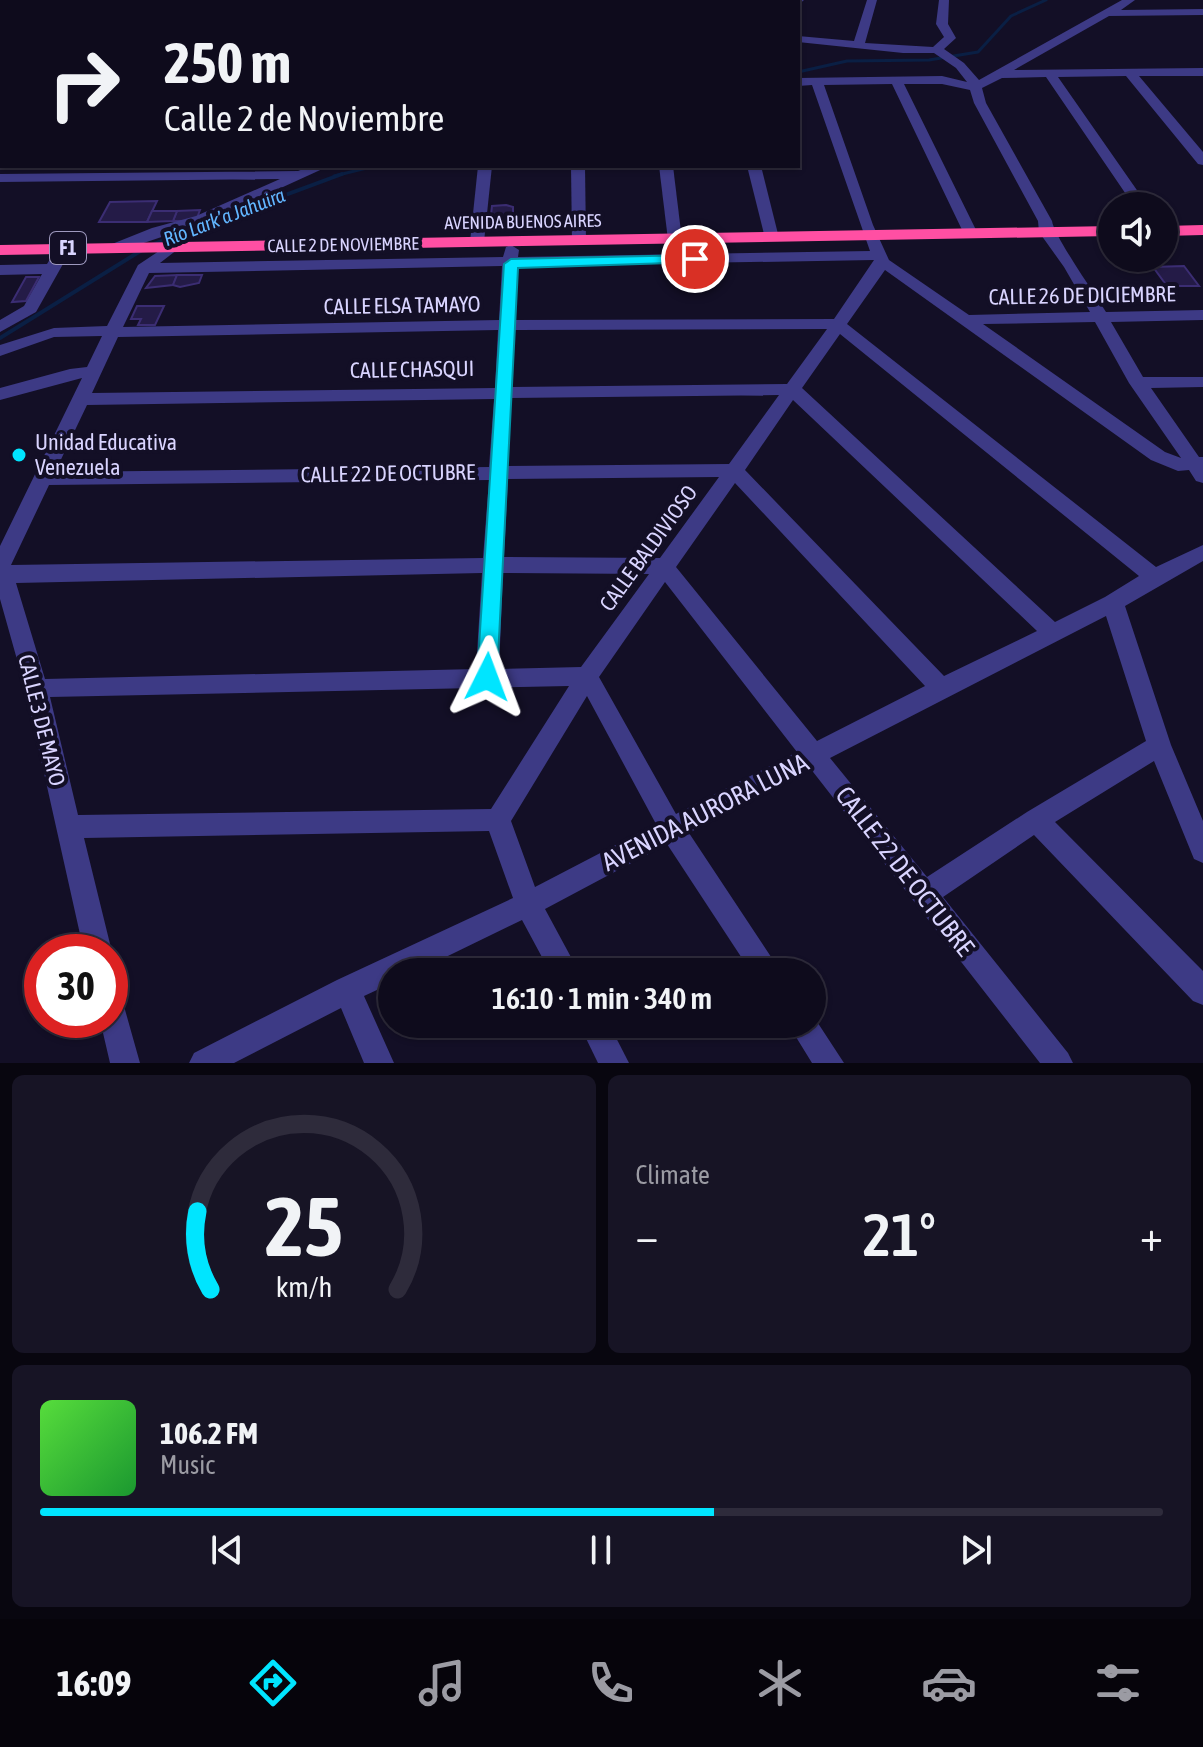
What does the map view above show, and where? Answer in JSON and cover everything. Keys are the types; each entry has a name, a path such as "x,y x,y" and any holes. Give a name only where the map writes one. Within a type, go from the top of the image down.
{"highway":[{"path":"1178,231 1203,230"},
{"name":"F1","path":"1046,232 1098,231"},
{"name":"AVENIDA BUENOS AIRES","path":"0,250 772,238 878,251 971,234 1046,232"}],"street":[{"path":"859,45 872,0"},
{"path":"936,50 950,38 942,24 945,0"},
{"path":"800,82 942,80 976,87 1130,0"},
{"path":"1164,0 1203,11"},
{"path":"1106,13 1203,11"},
{"path":"800,39 936,50 973,78 980,103 1045,221 1046,232 1071,266 1138,383 1201,468"},
{"path":"1129,72 1203,161"},
{"path":"1002,74 1203,72"},
{"path":"1049,73 1131,192"},
{"path":"896,80 971,234"},
{"path":"817,82 878,251 963,320 1158,456 1178,465 1201,468"},
{"path":"126,247 157,231 201,219 316,168"},
{"path":"477,242 485,168"},
{"path":"578,168 579,241"},
{"path":"666,168 675,240"},
{"path":"754,168 772,238"},
{"path":"0,178 296,175"},
{"path":"487,677 511,242"},
{"path":"168,246 143,268 2,569 664,566"},
{"path":"0,327 30,309 64,248"},
{"name":"CALLE 2 DE NOVIEMBRE","path":"143,268 511,264 878,251"},
{"name":"CALLE BALDIVIOSO","path":"498,820 587,676 837,324 878,251"},
{"path":"0,270 52,269"},
{"name":"CALLE 26 DE DICIEMBRE","path":"963,320 1203,315"},
{"path":"837,324 1154,577"},
{"name":"CALLE ELSA TAMAYO","path":"0,351 28,337 97,329 111,332 508,325 837,324"},
{"path":"0,394 70,374 92,372"},
{"path":"1138,383 1203,382"},
{"path":"792,389 1052,632"},
{"name":"CALLE CHASQUI","path":"80,399 792,389"},
{"path":"734,470 941,688"},
{"name":"CALLE 22 DE OCTUBRE","path":"42,479 734,470"},
{"name":"AVENIDA AURORA LUNA","path":"204,1063 347,990 528,904 941,688 1113,603 1154,577 1203,552"},
{"name":"CALLE 22 DE OCTUBRE","path":"664,566 1058,1063"},
{"name":"CALLE 3 DE MAYO","path":"2,569 36,688 94,934"},
{"path":"1113,603 1159,745 1203,851"},
{"path":"36,688 587,676 671,828 758,958"},
{"path":"923,895 1036,820 1159,745"},
{"path":"68,827 498,820 528,904 557,958"},
{"path":"1036,820 1203,991"},
{"path":"347,990 379,1063"},
{"path":"119,1038 125,1063"},
{"path":"601,1038 614,1063"},
{"path":"812,1038 829,1063"}],"building":[{"path":"157,201 147,222 99,222 110,202"},
{"path":"492,206 513,207 513,217 491,215"},
{"path":"200,210 197,218 191,221 173,221 177,211"},
{"path":"152,211 177,211 173,221 147,222"},
{"path":"1178,266 1184,266 1199,286 1167,286 1157,272 1178,272"},
{"path":"177,275 173,285 146,288 155,276"},
{"path":"177,275 202,275 199,283 180,287 173,285"},
{"path":"26,277 39,277 26,301 12,302"},
{"path":"137,306 164,306 155,325 138,325 141,319 131,319"}],"waterway":[{"name":"Río Lark’a Jahuira","path":"800,72 847,61 929,60 978,52 1011,16 1046,0"},
{"name":"Río Lark’a Jahuira","path":"342,174 367,168"},
{"name":"Río Lark’a Jahuira","path":"151,245 342,174"},
{"name":"Río Lark’a Jahuira","path":"334,176 342,174"},
{"name":"Río Lark’a Jahuira","path":"0,338 142,250"}],"place":[{"name":"Unidad Educativa Venezuela","path":"19,455"}],"route":[{"path":"487,677 511,264 695,259"}]}
